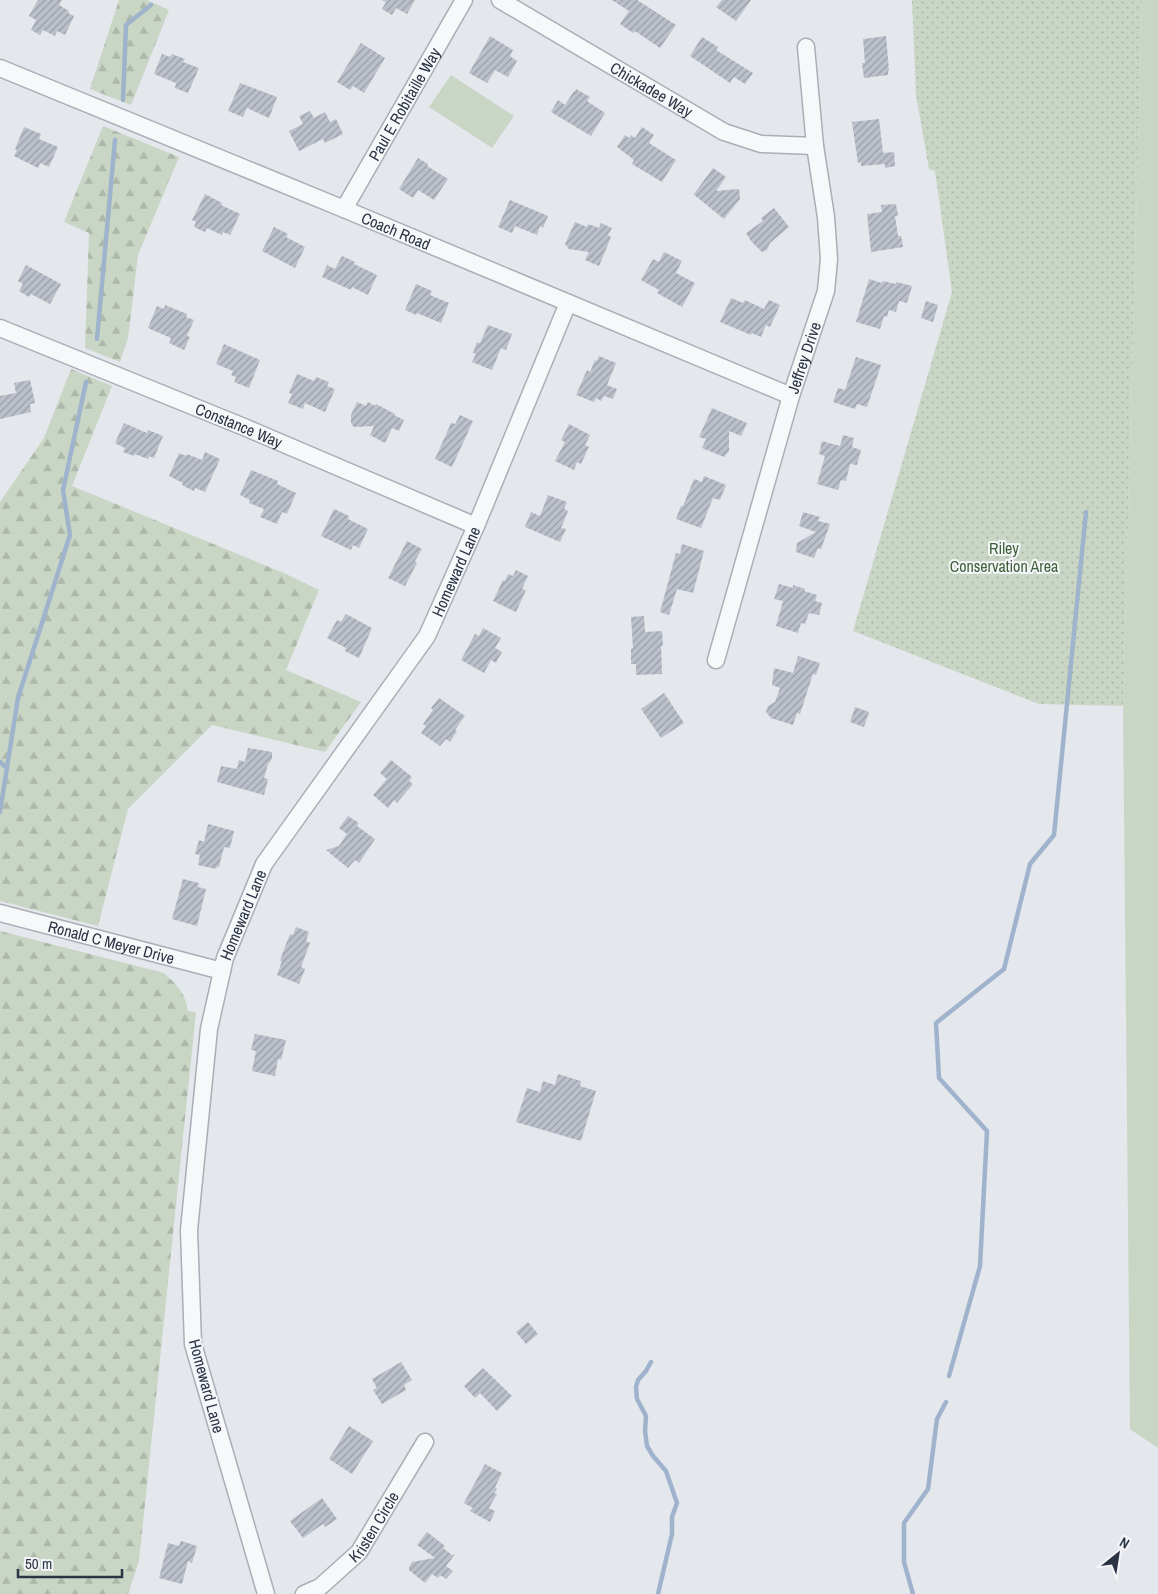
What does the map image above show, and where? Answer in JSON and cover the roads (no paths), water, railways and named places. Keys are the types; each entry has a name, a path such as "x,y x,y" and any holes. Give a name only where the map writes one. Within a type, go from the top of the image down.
{"street":[{"name":"Paul E Robitaille Way","path":"344,209 464,0"},
{"name":"Chickadee Way","path":"500,0 724,132 761,144 815,146"},
{"name":"Jeffrey Drive","path":"716,660 791,396 826,291 829,259 826,217 815,146 806,47"},
{"name":"Coach Road","path":"0,68 344,209 791,396"},
{"name":"Homeward Lane","path":"266,1594 193,1344 189,1230 209,1029 225,958 264,864 426,636 476,526 568,303"},
{"name":"Constance Way","path":"0,328 244,427 476,526"},
{"name":"Ronald C Meyer Drive","path":"0,912 222,971"},
{"name":"Kristen Circle","path":"304,1594 320,1587 360,1552 425,1442"}],"waterway":[{"path":"123,100 126,25 151,5"},
{"path":"97,339 115,140"},
{"path":"0,812 18,698 70,535 63,490 86,382"},
{"path":"949,1376 980,1266 987,1131 939,1078 936,1023 1004,969 1030,864 1054,835 1086,512"},
{"path":"0,762 7,768"},
{"path":"651,1362 638,1380 636,1387 637,1399 646,1416 647,1446 666,1471 677,1503 672,1517 672,1534 658,1594"},
{"path":"913,1594 904,1562 904,1523 928,1489 937,1419 946,1402"}],"park label":[{"name":"Riley Conservation Area","path":"1004,557"}]}
